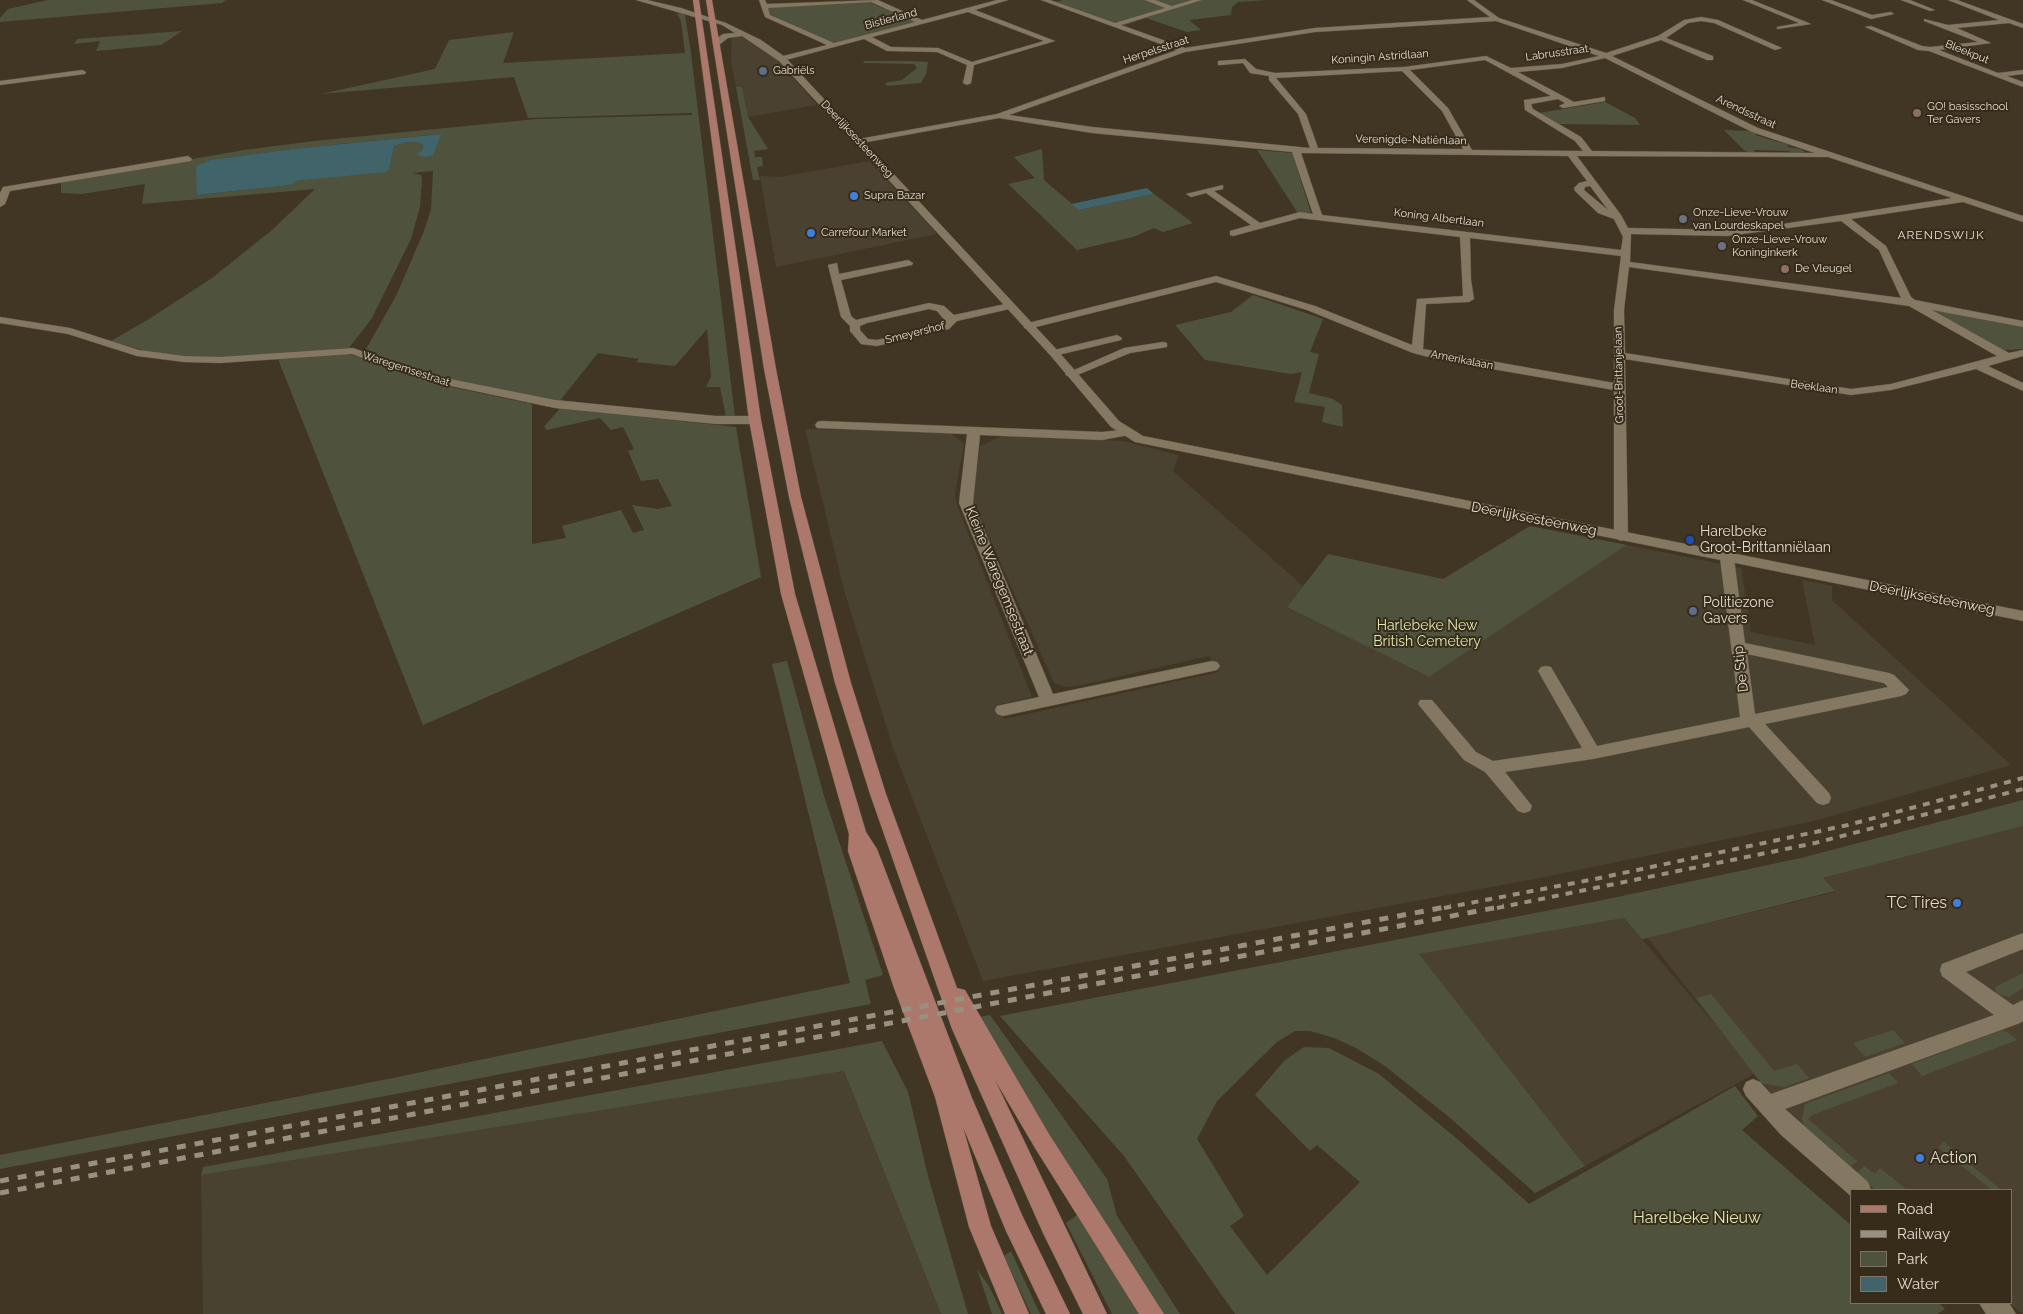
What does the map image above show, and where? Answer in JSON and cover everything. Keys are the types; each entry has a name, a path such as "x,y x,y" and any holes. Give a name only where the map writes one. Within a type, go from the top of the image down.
{"main road":[{"path":"696,0 755,420 788,594 858,834 868,849 966,1107 1014,1223 1058,1314"},
{"path":"709,0 770,369 797,506 822,607 863,748 962,1029 1051,1225 1096,1314"},
{"path":"858,834 857,851 904,988 945,1097 980,1227 1017,1314"},
{"path":"941,967 1042,1141 1152,1314"}],"street":[{"path":"639,0 658,4 682,2"},
{"path":"834,46 767,16 763,3 872,0 923,22"},
{"name":"Bistierland","path":"782,59 1005,0"},
{"path":"1044,0 1184,50"},
{"path":"1148,0 1172,8"},
{"path":"1115,25 1199,0"},
{"name":"Arendsstraat","path":"1470,0 1497,18 1604,56 1755,130 2023,219"},
{"path":"1746,0 1808,24 1779,28"},
{"path":"1825,0 1871,17 1891,14"},
{"path":"1904,0 1932,10"},
{"path":"1951,0 2023,26"},
{"path":"867,38 890,49 938,50 971,64 1051,41 973,9 963,3"},
{"name":"Deerlijksesteenweg","path":"658,4 699,16 712,17 744,34 782,59 1125,432 1157,445 2023,616"},
{"name":"Herpelsstraat","path":"859,142 999,116 1184,50 1315,30 1497,18"},
{"name":"Labrusstraat","path":"1512,70 1562,66 1604,56 1661,38 1686,21 1710,19 1778,48"},
{"name":"Bleekput","path":"1869,26 1922,48 1930,49 1987,43 1926,20"},
{"name":"Bleekput","path":"1948,27 2009,21"},
{"path":"716,43 726,36 744,34"},
{"path":"1661,38 1710,58"},
{"name":"Bleekput","path":"1930,49 2023,85"},
{"name":"Labrusstraat","path":"1486,58 1512,70 1572,104"},
{"name":"Koningin Astridlaan","path":"1221,63 1245,61 1253,71 1274,75 1404,69 1486,58"},
{"path":"966,83 971,64"},
{"path":"1404,69 1445,110 1469,152"},
{"path":"0,83 82,72"},
{"name":"Bleekput","path":"1995,75 2023,72"},
{"path":"1274,75 1272,78 1302,114 1316,150"},
{"path":"1558,97 1527,102 1529,110 1578,139 1590,154"},
{"path":"1529,110 1602,99"},
{"name":"Verenigde-Natiënlaan","path":"999,116 1092,130 1296,150 1826,155"},
{"path":"1296,150 1318,216"},
{"path":"1570,154 1627,231 1727,233 1763,230 1965,199"},
{"path":"0,204 6,189 188,159"},
{"path":"1593,183 1582,185 1579,188 1580,191 1601,211 1618,217"},
{"path":"1191,194 1220,187"},
{"path":"1207,190 1258,226"},
{"name":"Koning Albertlaan","path":"1233,233 1300,215 1318,216 1465,233 1626,262 1729,284 1752,282 1912,304"},
{"path":"1844,219 1883,248 1907,299 1912,304 2007,356"},
{"name":"Groot-Brittanjelaan","path":"1621,536 1618,310 1626,262 1627,231"},
{"path":"1417,347 1421,301 1469,299 1466,280 1465,233"},
{"path":"835,278 908,263"},
{"name":"Smeyershof","path":"833,265 846,317 855,325 855,330 862,340 872,343 945,327 951,323 952,319"},
{"name":"Amerikalaan","path":"1028,326 1216,279 1311,308 1440,357 1619,387"},
{"path":"1912,304 2023,324"},
{"name":"Smeyershof","path":"855,325 863,321 929,306 940,308 952,319"},
{"name":"Smeyershof","path":"952,319 1010,306"},
{"name":"Waregemsestraat","path":"0,320 70,331 137,352 184,359 245,359 324,352 353,352 428,378 528,400 595,409 716,420 755,420"},
{"path":"1054,354 1117,338"},
{"path":"1071,374 1128,350 1163,345"},
{"name":"Beeklaan","path":"1618,355 1851,392 1870,392 2023,353"},
{"path":"1976,364 2023,388"},
{"path":"821,425 1102,436 1125,432"},
{"name":"Kleine Waregemsestraat","path":"974,430 965,496 966,503 1048,700"},
{"name":"De Stip","path":"1727,558 1750,721"},
{"path":"1491,768 1593,753 1901,690 1889,679 1739,647"},
{"path":"1003,710 1212,666"},
{"path":"1546,671 1593,753"},
{"path":"1426,704 1470,756 1491,768 1524,806"},
{"path":"1750,721 1822,798"},
{"path":"2018,1013 1949,970 2023,940"},
{"path":"1767,1105 2018,1013"},
{"path":"1752,1089 1788,1128 1859,1189"},
{"path":"1992,1304 2004,1314"}],"shaded area":[{"path":"741,36 776,58 817,105 748,117 742,87 736,87 731,61 732,37"},
{"path":"869,161 937,234 776,267 760,176 780,177"},
{"path":"805,429 949,432 964,444 955,494 957,505 1032,697 998,705 1004,719 1219,672 1209,656 1082,685 1066,687 1054,683 973,501 980,446 1002,436 1123,441 1179,455 1173,471 1303,586 1287,607 1429,677 1627,545 1741,568 1751,632 1815,645 1802,580 1832,586 1832,600 2011,765 1814,821 1540,878 983,981 893,748 844,590"},
{"path":"2023,826 2023,1314 2009,1304 2013,1304 2013,1189 1874,1189 1805,1132 1754,1074 1585,1166 1419,954 1624,918 1717,1027 1648,938 1835,892 1823,878"},
{"path":"844,1071 941,1314 203,1314 201,1175"}],"green space":[{"path":"48,0 226,0 222,3 0,22 0,18 8,9"},
{"path":"1063,0 1268,0 1238,2 1232,7 1231,15 1189,20 1201,30 1187,32 1146,18 1122,26 1055,2"},
{"path":"866,1 916,22 834,43 772,16 767,8"},
{"path":"677,14 685,15 691,53 735,417 726,417 720,387 706,387 711,377 707,329 675,366 636,362 639,359 598,353 558,403 439,379 368,352 366,349 396,296 424,231 431,210 433,171 412,173 421,175 422,179 420,207 411,239 372,318 349,348 250,357 198,357 153,353 111,341 212,278 272,230 315,189 142,204 145,184 82,194 61,193 61,182 244,150 314,141 537,119 692,115 692,113 528,118 514,77 321,94 435,69 449,40 514,32 503,63 685,53 681,21","holes":["440,134 433,156 427,157 420,151 423,148 422,144 407,142 394,146 389,170 296,181 291,185 197,195 202,163 210,160 293,149"]},
{"path":"182,31 161,45 96,51 100,41 74,44 77,39"},
{"path":"864,61 928,62 926,74 921,83 887,86 885,83 902,80 917,68 914,64 863,63"},
{"path":"736,87 742,87 748,117 768,149 754,151 755,157 762,157 763,166 757,167 760,180 753,180"},
{"path":"1605,102 1635,118 1640,125 1559,124 1539,113"},
{"path":"1724,130 1752,131 1758,134 1755,135 1789,145 1787,147 1801,149 1805,152 1792,154 1789,151 1754,150 1757,154 1752,154 1744,150"},
{"path":"1042,149 1044,180 1079,210 1154,194 1193,223 1163,232 1154,228 1133,237 1077,250 1008,184 1035,178 1014,157"},
{"path":"1257,150 1292,153 1311,213 1297,212"},
{"path":"1253,295 1323,319 1310,352 1319,354 1309,393 1333,399 1342,405 1343,427 1322,422 1325,407 1294,402 1302,372 1291,374 1205,360 1175,325 1231,312"},
{"path":"1929,309 2023,326 2023,349 2004,350"},
{"path":"339,354 352,355 451,387 532,404 532,544 566,538 562,526 621,510 633,533 644,530 632,505 658,509 672,506 658,479 641,481 628,451 634,449 623,427 611,430 600,418 547,430 544,427 560,408 736,427 761,577 423,725 278,359"},
{"name":"Harlebeke New British Cemetery","path":"1530,526 1627,545 1429,677 1287,607 1328,554 1443,579"},
{"path":"787,661 824,796 883,975 865,980 871,1004 0,1169 0,1155 388,1079 850,983 772,664"},
{"name":"Harelbeke Nieuw","path":"2023,800 2023,826 1823,878 1835,891 1642,939 1624,918 1419,954 1585,1166 1535,1193 1449,1117 1385,1066 1356,1048 1334,1038 1310,1031 1295,1031 1277,1042 1217,1101 1197,1139 1244,1216 1230,1226 1267,1275 1360,1182 1317,1145 1310,1151 1255,1095 1284,1061 1304,1047 1329,1048 1379,1074 1462,1143 1529,1204 1735,1086 1758,1116 1742,1130 1850,1224 1850,1304 1940,1304 1945,1309 1937,1314 1235,1314 1124,1156 1000,1016 1608,899 1801,858"},
{"path":"2023,973 2023,988 2009,997 1996,994 1995,987"},
{"path":"1711,994 1774,1071 1797,1064 1809,1078 1785,1087 1761,1083 1696,998"},
{"path":"990,1015 1107,1179 1117,1216 1180,1314 1161,1314 1059,1156 979,1017"},
{"path":"1893,1030 1905,1043 1865,1057 1853,1043"},
{"path":"2002,1030 2017,1040 1922,1076 1912,1064"},
{"path":"882,1041 908,1092 928,1176 968,1314 941,1314 844,1071 201,1175 203,1167"},
{"path":"1889,1073 1898,1083 1812,1115 1808,1119 1857,1161 1849,1169 1805,1132 1802,1119 1805,1104"},
{"path":"1944,1142 2000,1189 1991,1189 1938,1147"},
{"path":"1864,1166 1875,1174 1880,1168 1906,1189 1874,1189 1856,1174"},
{"path":"1077,1215 1140,1314 1112,1314 1066,1223"},
{"path":"1011,1251 1040,1314 1031,1314 1004,1256"},
{"path":"977,1269 989,1286 1002,1314 992,1314"}],"water":[{"path":"441,134 433,156 417,155 423,148 422,144 417,142 407,142 394,146 389,170 385,172 296,181 291,185 197,195 196,166 210,160 293,149"},
{"path":"1147,188 1154,194 1079,210 1071,204"}],"railway":[{"path":"1444,908 1595,879 1848,825 2023,778"},
{"path":"1497,908 1815,843 2023,789"},
{"path":"0,1181 1451,906"},
{"path":"0,1193 1504,906"}],"place":[{"name":"Gabriëls","path":"763,71"},
{"name":"GO! basisschool Ter Gavers","path":"1917,113"},
{"name":"Supra Bazar","path":"854,196"},
{"name":"Onze-Lieve-Vrouw van Lourdeskapel","path":"1683,219"},
{"name":"Carrefour Market","path":"811,233"},
{"name":"Onze-Lieve-Vrouw Koninginkerk","path":"1722,246"},
{"name":"De Vleugel","path":"1785,269"},
{"name":"Harelbeke Groot-Brittanniëlaan","path":"1690,540"},
{"name":"Politiezone Gavers","path":"1693,611"},
{"name":"TC Tires","path":"1957,903"},
{"name":"Action","path":"1920,1158"}],"district":[{"name":"ARENDSWIJK","path":"1941,235"}]}
